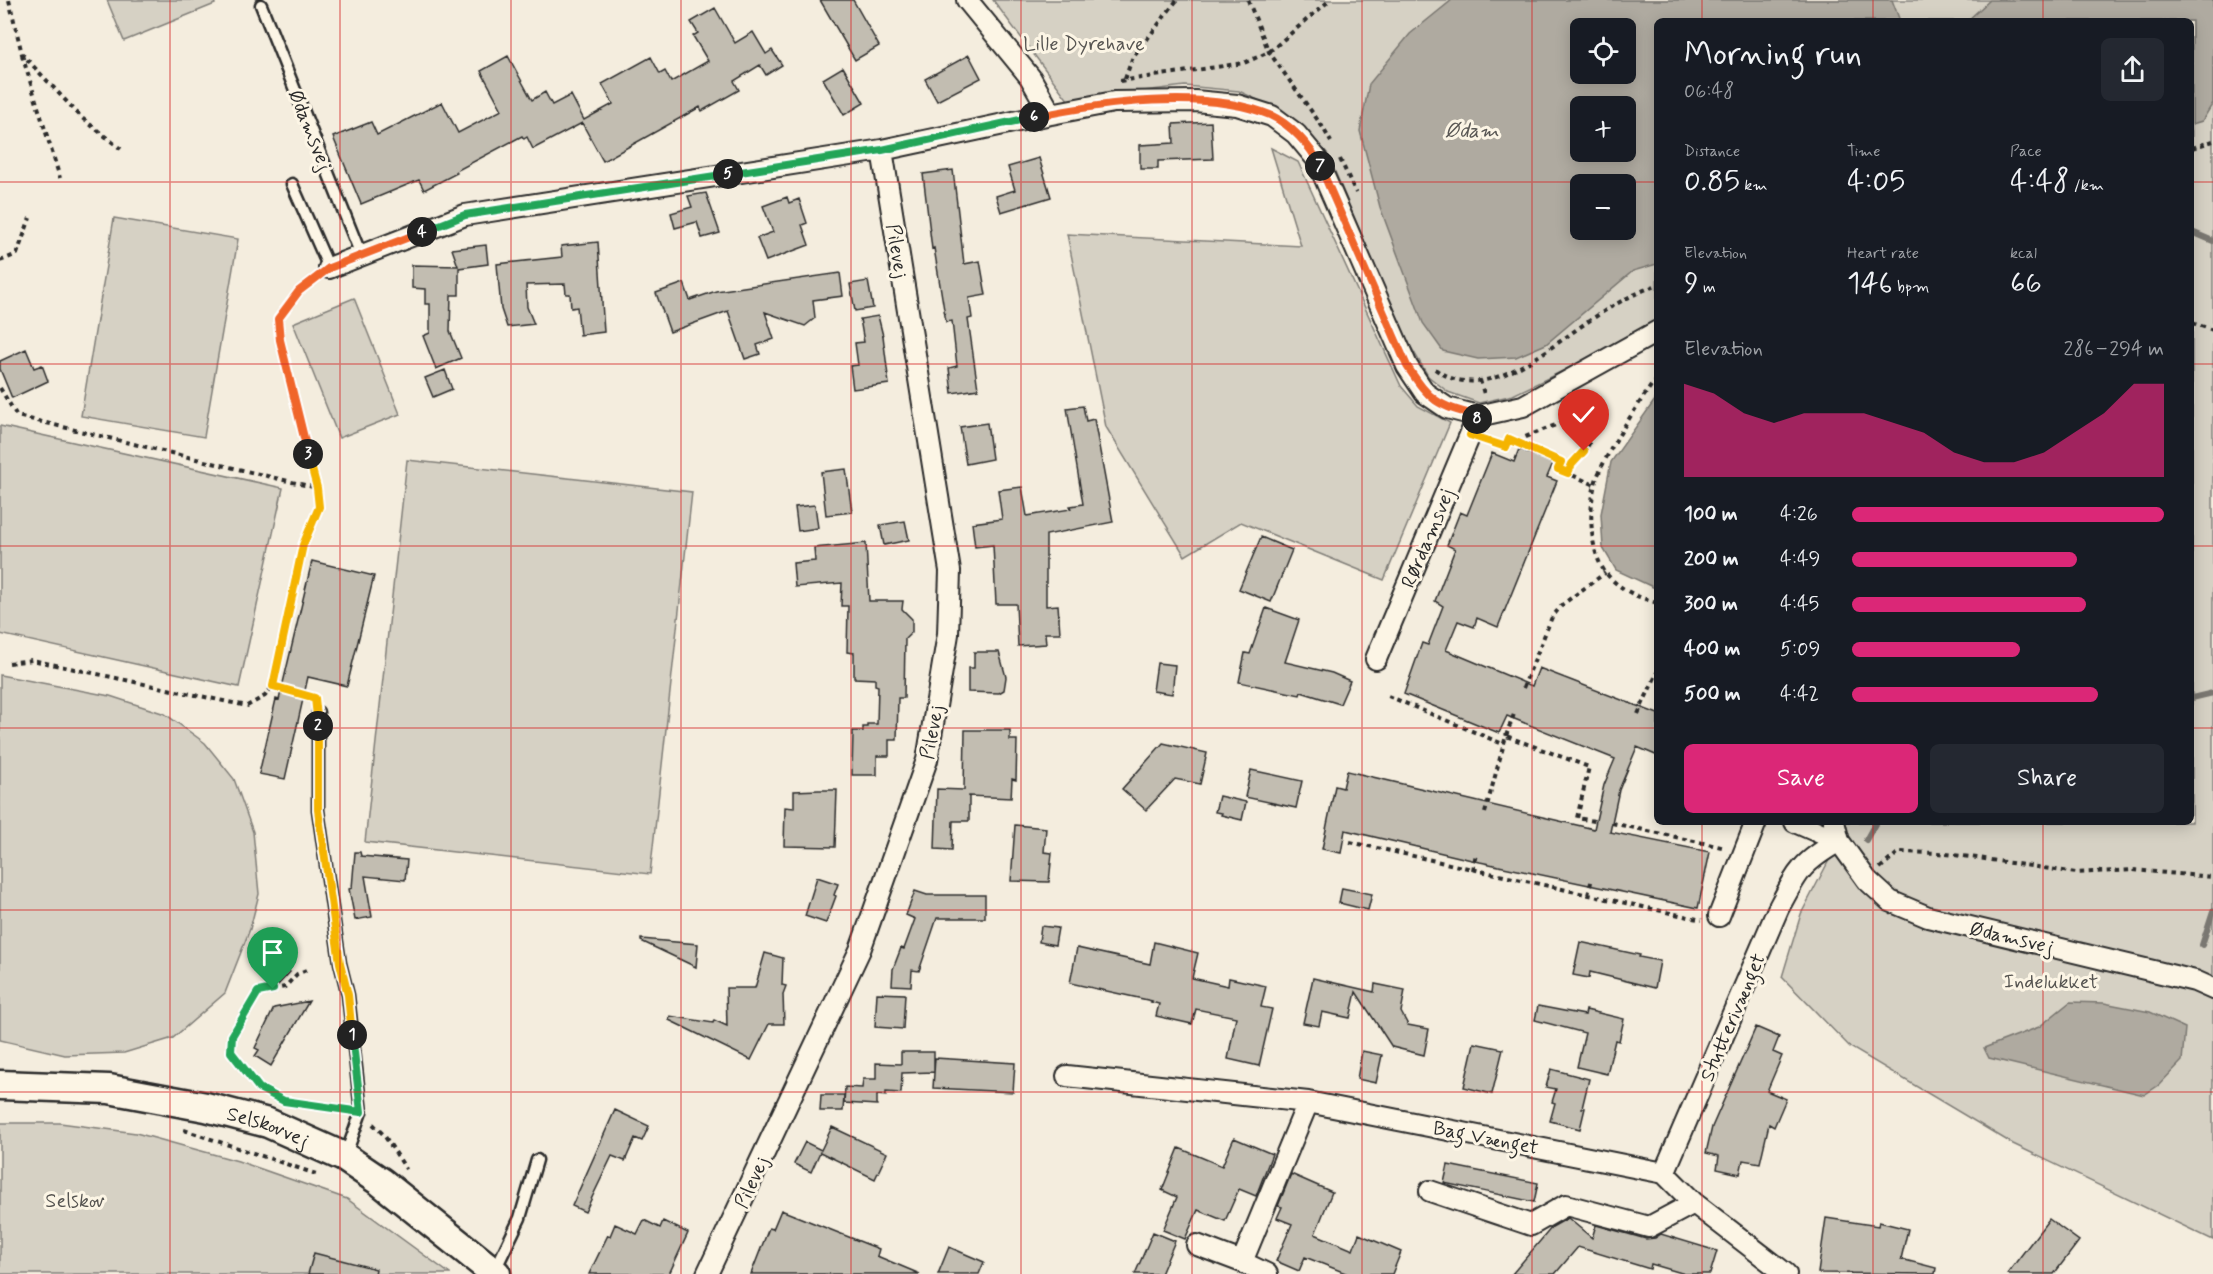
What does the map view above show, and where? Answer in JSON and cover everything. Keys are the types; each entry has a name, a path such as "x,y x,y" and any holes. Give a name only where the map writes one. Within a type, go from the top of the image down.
{"street":[{"path":"967,0 1030,77 1051,114"},
{"path":"329,268 465,215 882,150 1114,102 1195,101 1237,105 1272,116 1296,134 1316,158 1407,366 1425,393 1447,408 1478,416 1523,406 1654,333"},
{"name":"Pilevej","path":"707,1274 861,951 927,759 948,634 950,572 882,150"},
{"name":"Rørdamsvej","path":"1376,659 1478,416"},
{"path":"1719,916 1755,825"},
{"path":"1809,825 1836,831"},
{"name":"Ødamsvej","path":"1836,831 1867,880 1890,901 1928,917 2195,981 2213,989"},
{"name":"Stutterivænget","path":"1664,1173 1778,909 1797,873 1836,831"},
{"name":"Bag Vænget","path":"1067,1076 1308,1102 1664,1173"},
{"name":"Selskovvej","path":"0,1085 109,1089 206,1107 267,1123 344,1157 381,1182 495,1273"},
{"path":"1242,1262 1308,1102"},
{"path":"1664,1173 1694,1203 1786,1274"},
{"path":"1430,1191 1531,1225 1566,1205 1649,1227 1694,1203"},
{"path":"1197,1245 1267,1274"}],"lane":[{"name":"Ødamsvej","path":"261,5 361,255"},
{"path":"292,184 329,268"},
{"path":"318,712 318,810 340,963 348,995 361,1112 344,1157"},
{"path":"495,1273 520,1218 537,1160"}],"path":[{"path":"9,0 22,54 60,178"},
{"path":"1177,0 1132,59 1125,79 1221,68 1244,63 1269,52 1330,0"},
{"path":"1248,0 1269,52 1322,126 1333,146"},
{"path":"22,54 82,118 121,149"},
{"path":"2194,147 2213,141"},
{"path":"1338,155 1357,197"},
{"path":"0,261 17,254 30,218"},
{"path":"9,663 32,660 247,706 265,696 273,686 303,545 319,507 317,488 280,340 278,319 299,291 329,268"},
{"path":"1431,362 1436,371 1454,379 1474,381 1499,376 1527,364 1633,294 1654,286"},
{"path":"2194,324 2213,330"},
{"path":"1654,383 1636,407 1598,475 1593,493 1592,524 1594,545 1605,573 1632,593 1654,601"},
{"path":"0,388 17,416 317,488"},
{"path":"1519,443 1525,437 1581,415 1591,428 1592,438 1568,473"},
{"path":"1470,435 1506,447 1509,439 1519,443 1561,462 1558,469 1595,485"},
{"path":"1523,688 1552,617 1563,604 1605,573"},
{"path":"1638,714 1654,680"},
{"path":"273,686 315,698 318,712"},
{"path":"1389,696 1503,744"},
{"path":"1485,813 1503,744 1514,714"},
{"path":"1506,736 1589,766 1577,818 1595,821"},
{"path":"1612,823 1745,852"},
{"path":"1350,842 1705,921 1719,916"},
{"path":"1867,880 1899,852 1958,855 2076,873 2133,870 2200,878 2213,877"},
{"path":"1473,870 1476,853"},
{"path":"1588,895 1592,878"},
{"path":"306,970 297,974 285,987 258,992 232,1036 231,1052 259,1088 284,1101 361,1112 384,1135 408,1172"},
{"path":"178,1128 322,1176"}],"green space":[{"path":"107,0 214,0 215,4 124,41"},
{"path":"993,0 2213,0 2213,1240 2013,1144 1850,1047 1782,977 1801,914 1839,841 1835,825 2194,825 2194,18 1654,18 1654,326 1513,395 1479,403 1448,392 1428,376 1405,337 1327,153 1285,113 1239,91 1185,86 1068,100"},
{"path":"1271,148 1298,162 1401,386 1418,406 1450,423 1384,580 1241,522 1185,556 1106,427 1067,234 1301,246"},
{"path":"114,218 238,239 204,437 81,416"},
{"path":"354,298 400,414 339,438 293,323"},
{"path":"0,426 283,488 239,687 0,634"},
{"path":"407,460 692,492 650,874 365,842"},
{"path":"0,675 110,696 165,714 205,743 234,779 253,832 259,894 250,929 225,993 173,1038 124,1053 65,1055 0,1040"},
{"name":"Selskov","path":"0,1123 60,1123 136,1133 238,1161 347,1199 450,1274 0,1274"}],"water":[{"name":"Ødam","path":"1452,0 1892,0 1899,18 1654,18 1654,265 1633,271 1546,344 1516,357 1478,359 1443,351 1423,323 1380,207 1360,131 1369,84 1410,34"},
{"path":"1990,0 2213,0 2213,103 2202,121 2194,123 2194,18 1970,18"},
{"path":"1654,401 1654,588 1616,570 1603,548 1601,514 1611,462"},
{"path":"2070,1002 2104,1003 2150,1012 2185,1028 2182,1061 2159,1085 2144,1095 1989,1058 1984,1048 2039,1027"}],"building":[{"path":"820,0 853,0 879,46 855,60"},
{"path":"715,8 735,43 753,32 766,54 772,50 782,65 766,75 760,65 734,81 739,90 702,111 700,107 603,161 582,123 533,149 527,137 524,139 522,136 424,190 419,180 361,204 333,137 371,122 377,135 442,102 458,133 502,110 481,71 508,56 532,100 545,92 552,105 571,95 584,120 613,104 602,84 651,57 660,74 665,71 671,82 708,61 693,36 698,33 691,22"},
{"path":"969,55 981,78 937,101 925,79"},
{"path":"843,67 864,103 844,115 823,79"},
{"path":"1211,122 1213,159 1158,161 1158,169 1140,169 1140,145 1174,143 1173,124"},
{"path":"1039,158 1051,197 1001,212 996,196 1015,190 1008,167"},
{"path":"953,170 964,264 980,261 986,295 969,298 972,318 968,319 978,389 952,393 949,368 957,366 952,321 946,322 934,248 932,249 923,174"},
{"path":"706,193 720,233 702,238 697,222 675,228 671,213 692,207 688,196"},
{"path":"787,197 789,203 799,199 807,223 802,225 809,245 766,261 757,238 773,232 763,206"},
{"path":"598,242 604,332 580,335 577,307 571,308 570,294 566,294 565,284 526,285 527,307 534,324 507,327 501,309 497,264 562,257 561,246"},
{"path":"486,245 488,264 459,268 459,295 451,295 450,331 461,358 436,369 423,336 430,333 430,304 425,304 425,289 412,288 412,265 458,266 452,249"},
{"path":"840,273 843,296 813,300 815,318 805,326 765,312 774,339 757,345 760,354 745,359 728,311 670,332 656,293 684,283 690,300 716,291"},
{"path":"868,281 873,308 855,311 850,284"},
{"path":"878,316 889,384 853,389 850,366 858,365 855,343 864,342 860,319"},
{"path":"26,349 34,368 42,365 48,381 12,398 0,369 0,361"},
{"path":"445,370 452,389 433,397 425,378"},
{"path":"1083,406 1086,421 1094,419 1113,522 1046,535 1046,606 1058,605 1060,633 1045,633 1046,644 1018,646 1016,604 996,604 993,545 975,547 972,523 1002,519 998,490 1022,487 1027,516 1071,509 1070,506 1083,504 1067,408"},
{"path":"987,423 992,459 966,464 960,427"},
{"path":"1519,449 1553,463 1547,477 1557,481 1498,627 1477,618 1474,627 1458,621 1446,650 1532,686 1539,668 1654,712 1654,754 1637,747 1619,790 1610,832 1710,852 1698,908 1480,862 1345,830 1341,853 1322,849 1335,786 1343,788 1347,771 1594,829 1604,785 1615,759 1507,716 1499,733 1404,694 1422,643 1428,645 1443,606 1435,601 1455,549 1447,545 1460,512 1467,515 1492,453 1514,462"},
{"path":"846,469 852,512 826,515 821,472"},
{"path":"815,505 818,528 798,531 795,507"},
{"path":"905,521 909,540 884,545 880,525"},
{"path":"1261,537 1292,550 1271,602 1239,589"},
{"path":"866,543 869,601 903,601 902,609 912,619 912,632 905,639 904,698 898,698 897,740 889,740 889,756 877,756 877,775 852,775 853,731 863,731 863,727 867,727 867,724 877,724 878,686 875,685 875,679 854,678 854,653 847,652 848,606 841,606 842,583 795,587 793,563 815,561 814,548"},
{"path":"312,561 374,576 347,686 308,677 285,779 259,774"},
{"path":"1266,608 1299,620 1285,662 1332,673 1350,681 1340,704 1301,692 1300,695 1239,682 1245,653 1250,654"},
{"path":"974,652 999,652 1006,677 1004,690 999,693 968,692 968,668 974,668"},
{"path":"1157,663 1175,665 1172,694 1153,691"},
{"path":"965,730 1010,730 1010,740 1017,740 1016,780 1012,779 1011,798 969,796 969,821 953,821 952,850 935,849 937,789 964,790"},
{"path":"1163,743 1207,753 1200,784 1175,779 1146,810 1122,789"},
{"path":"1251,770 1302,781 1296,808 1245,797"},
{"path":"837,790 835,847 784,846 785,807 794,808 794,791"},
{"path":"1219,796 1246,802 1242,820 1215,812"},
{"path":"1015,825 1046,828 1044,852 1052,853 1049,882 1011,881"},
{"path":"355,852 360,852 361,856 407,860 405,880 365,876 372,917 355,920 349,889 352,888"},
{"path":"817,877 838,884 826,923 805,916"},
{"path":"1342,888 1372,894 1368,910 1339,903"},
{"path":"915,891 927,895 985,895 985,918 937,918 919,971 912,970 911,986 892,985 893,969 901,948 904,949 915,919 906,915"},
{"path":"1041,926 1058,928 1055,945 1039,942"},
{"path":"641,939 698,944 696,967 641,941"},
{"path":"1154,942 1198,953 1192,978 1228,986 1229,978 1266,986 1261,1007 1272,1009 1259,1066 1228,1059 1236,1017 1196,1009 1192,1024 1156,1016 1159,1004 1152,1001 1070,983 1077,948 1150,964"},
{"path":"1580,942 1660,961 1655,988 1590,972 1589,978 1573,975"},
{"path":"266,949 290,972 278,985 254,962"},
{"path":"765,953 783,958 782,985 786,986 783,994 784,1024 769,1024 751,1060 669,1020 670,1016 713,1023 714,1020 727,1026 726,988 755,988"},
{"path":"1313,978 1374,992 1375,984 1405,990 1401,1012 1408,1025 1429,1029 1424,1055 1392,1047 1356,992 1350,1018 1322,1012 1319,1026 1303,1023"},
{"path":"877,993 905,994 903,1029 875,1027"},
{"path":"309,1001 271,1066 255,1056 259,1050 255,1048 274,1008"},
{"path":"1538,1006 1585,1015 1586,1010 1624,1019 1619,1041 1615,1040 1607,1074 1577,1067 1585,1033 1535,1020"},
{"path":"1756,1027 1779,1037 1773,1052 1782,1056 1767,1091 1786,1099 1774,1127 1769,1124 1760,1163 1743,1160 1740,1174 1717,1169 1719,1156 1706,1153 1712,1127"},
{"path":"1474,1043 1503,1049 1492,1094 1464,1087"},
{"path":"1362,1051 1382,1055 1376,1083 1357,1079"},
{"path":"901,1052 934,1052 934,1072 902,1073 901,1093 886,1092 886,1096 877,1095 877,1105 844,1103 845,1087 862,1088 863,1079 876,1079 876,1063 901,1064"},
{"path":"935,1058 1015,1063 1013,1092 933,1088"},
{"path":"1551,1069 1589,1079 1580,1129 1550,1121 1556,1089 1546,1087"},
{"path":"821,1095 844,1095 843,1111 820,1111"},
{"path":"615,1110 649,1126 642,1141 635,1138 625,1161 612,1156 585,1212 572,1206"},
{"path":"832,1127 887,1153 875,1179 820,1152 811,1172 794,1164 805,1142 821,1150"},
{"path":"1234,1138 1272,1154 1256,1196 1239,1189 1225,1221 1198,1210 1185,1239 1163,1230 1177,1197 1162,1190 1179,1148 1222,1166"},
{"path":"1448,1165 1538,1183 1534,1202 1444,1183"},
{"path":"1291,1174 1332,1192 1315,1234 1353,1250 1359,1234 1401,1252 1392,1274 1348,1274 1305,1257 1299,1271 1276,1261 1292,1224 1277,1218 1282,1207 1278,1206"},
{"path":"781,1210 879,1249 877,1256 920,1274 751,1274 769,1228 773,1229"},
{"path":"1568,1218 1592,1238 1596,1225 1646,1239 1655,1238 1661,1234 1717,1251 1710,1274 1685,1274 1651,1264 1650,1269 1578,1247 1555,1274 1512,1274 1552,1227"},
{"path":"1826,1218 1878,1226 1879,1222 1908,1229 1901,1259 1936,1268 1935,1274 1818,1273"},
{"path":"2049,1219 2079,1241 2054,1274 2007,1274"},
{"path":"644,1220 660,1228 663,1221 688,1233 669,1274 589,1274 615,1224 637,1234"},
{"path":"1153,1232 1175,1241 1161,1274 1135,1274"},
{"path":"949,1247 984,1262 979,1274 938,1274"},
{"path":"314,1253 376,1269 375,1274 308,1274"}],"waterway":[{"path":"2194,233 2213,241"},
{"path":"2194,698 2213,693"},
{"path":"1866,840 1874,825"},
{"path":"2202,945 2213,911"}],"route":[{"path":"273,989 258,992 232,1036 231,1052 259,1088 284,1101 361,1112 348,995 340,963 318,810 318,712 315,698 273,686 303,545 319,507 317,488 280,340 278,319 299,291 329,268 465,215 882,150 1114,102 1195,101 1237,105 1272,116 1296,134 1316,158 1407,366 1425,393 1447,408 1478,416 1470,435 1506,447 1509,439 1561,462 1558,469 1568,473 1572,464 1584,451"}],"park label":[{"name":"Lille Dyrehave","path":"1084,43"},
{"name":"Indelukket","path":"2051,981"}]}
